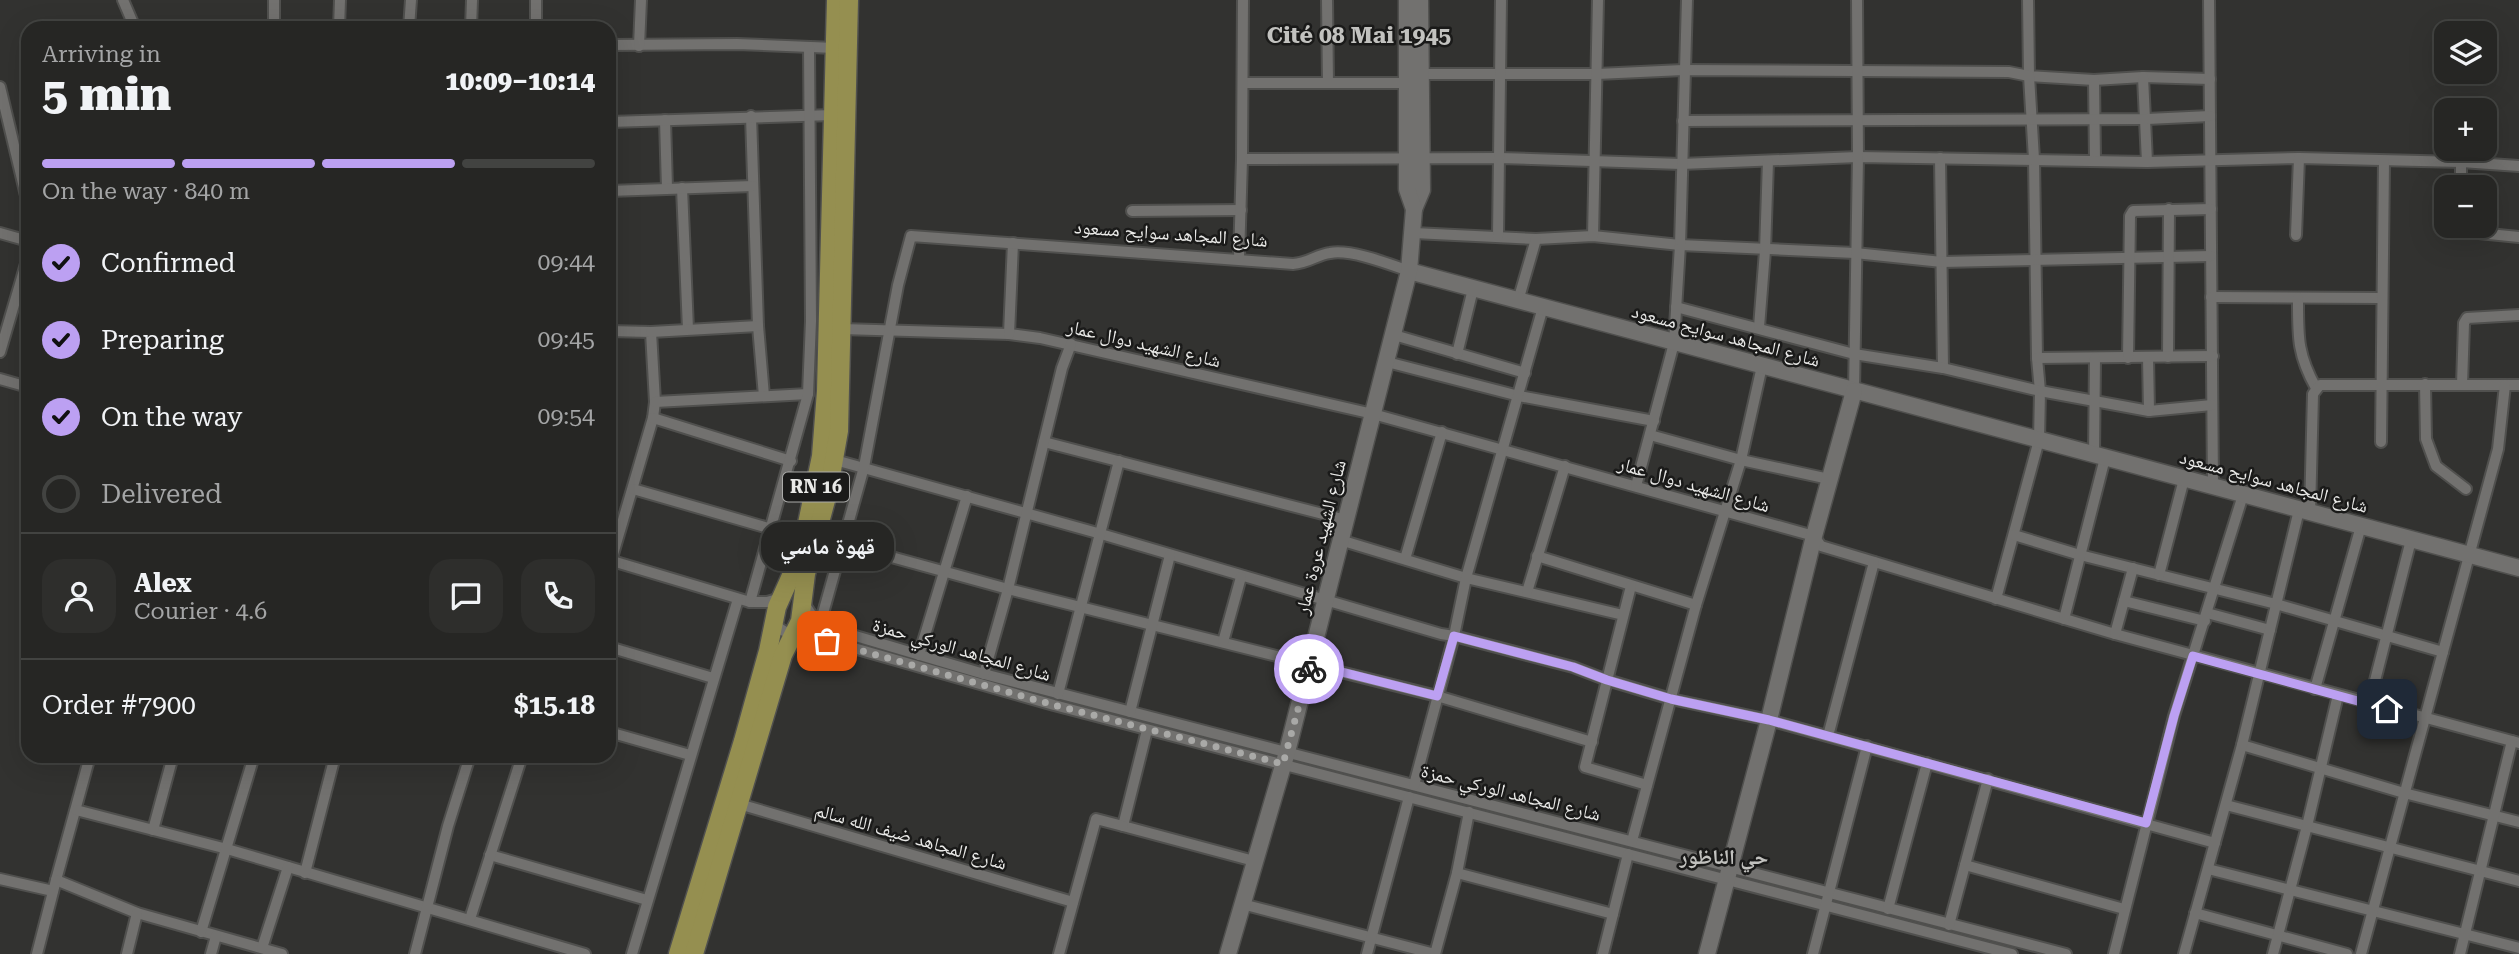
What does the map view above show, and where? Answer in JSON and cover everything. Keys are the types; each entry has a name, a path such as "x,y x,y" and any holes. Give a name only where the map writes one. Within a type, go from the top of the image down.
{"main road":[{"name":"RN 16","path":"678,954 736,765 774,623 771,601 798,560 816,490 826,391 836,0"},
{"name":"RN 16","path":"694,954 783,655 800,621 806,574 835,460 839,431 849,0"}],"street":[{"path":"123,0 132,21"},
{"path":"274,0 274,21"},
{"path":"339,21 340,0"},
{"path":"410,21 411,0"},
{"path":"471,21 472,0"},
{"path":"536,0 536,21"},
{"path":"639,46 641,0"},
{"path":"1239,258 1243,0"},
{"path":"1326,0 1328,83"},
{"name":"شارع الشهيد عروة عمار","path":"1228,954 1310,664 1409,271 1414,209 1422,190 1415,159 1414,79 1407,0"},
{"name":"شارع الشهيد عروة عمار","path":"1414,79 1420,0"},
{"path":"1498,236 1501,0"},
{"path":"1593,236 1598,0"},
{"path":"1636,485 1674,343 1680,245 1687,0"},
{"path":"1707,954 1854,391 1857,0"},
{"path":"1996,599 2039,440 2040,391 2028,0"},
{"path":"2209,0 2213,487"},
{"path":"616,45 690,44 835,48"},
{"path":"750,602 808,394 811,321 809,47"},
{"path":"1242,83 1328,83 1683,70 2009,72 2029,76 2094,80 2144,77 2210,79"},
{"path":"2144,77 2147,162"},
{"path":"2094,80 2095,160"},
{"path":"0,87 21,175"},
{"path":"616,122 833,115"},
{"path":"751,116 758,326 764,396"},
{"path":"1683,121 2147,119 2210,116"},
{"path":"665,120 667,188"},
{"path":"1242,159 1596,160 1681,164 1857,157 2147,162 2299,158 2519,166"},
{"path":"1940,158 1943,368"},
{"path":"2296,235 2299,158"},
{"path":"1759,327 1768,161"},
{"path":"2381,443 2385,161"},
{"path":"2461,162 2461,175"},
{"path":"616,191 753,186"},
{"path":"682,188 688,329"},
{"path":"2168,357 2169,209"},
{"path":"2128,358 2130,216 2133,211 2211,209"},
{"path":"1132,211 1241,210"},
{"path":"0,233 21,240"},
{"path":"1414,233 1536,239 1593,236 1680,245 1765,251 1855,253 1942,262 2211,256"},
{"path":"2497,235 2519,237"},
{"name":"شارع المجاهد سوايح مسعود","path":"890,329 911,236 1293,264 1307,263 1335,253 1353,255 2519,568"},
{"path":"1518,301 1536,239"},
{"path":"1009,334 1013,243"},
{"path":"0,352 21,281"},
{"path":"1457,354 1473,289"},
{"path":"2211,298 2382,298"},
{"path":"2298,298 2298,345 2305,369 2316,388"},
{"path":"1414,785 1454,636 1466,578 1543,307"},
{"path":"1676,307 1854,354 1943,368 2040,391 2149,411 2212,405"},
{"path":"2462,384 2464,323 2467,318 2519,315"},
{"path":"616,331 651,332 758,326"},
{"name":"شارع الشهيد دوال عمار","path":"842,328 1009,334 1071,344 1373,414 1814,536 1821,546 2115,634 2516,742"},
{"path":"820,624 864,467 890,329"},
{"path":"616,541 653,418 655,401 651,332"},
{"path":"1394,334 1525,373"},
{"path":"984,674 1009,589 1062,368 1071,344"},
{"path":"2037,358 2213,356"},
{"path":"2064,619 2080,555 2099,456 2095,358"},
{"path":"2148,358 2149,411"},
{"path":"1387,362 1519,396 1654,421"},
{"path":"1632,841 1696,606 1741,460 1762,366"},
{"path":"0,379 21,385"},
{"path":"2183,954 2242,745 2276,604 2304,511 2313,394 2316,388 2327,383 2519,385"},
{"path":"2425,384 2426,439 2436,466 2466,489"},
{"path":"2361,954 2498,449 2505,384"},
{"path":"655,401 808,394"},
{"path":"653,418 790,461"},
{"path":"1405,559 1441,432"},
{"path":"1650,435 1741,460 1829,479"},
{"path":"1044,442 1346,520"},
{"path":"835,460 1101,534 1441,634 1573,667 1671,699 1769,720 2214,843"},
{"path":"1058,694 1119,461"},
{"path":"1527,592 1565,466"},
{"path":"2159,575 2184,479"},
{"path":"632,489 772,528"},
{"path":"2114,954 2174,716 2243,495"},
{"path":"919,655 967,496"},
{"path":"2315,689 2361,526"},
{"path":"2014,535 2080,555 2276,604 2443,652"},
{"path":"1340,540 1466,578 1623,615"},
{"path":"2369,704 2411,540"},
{"path":"844,544 1009,589 1437,696 1592,742"},
{"path":"1130,712 1170,555"},
{"path":"1537,556 1696,606"},
{"path":"1828,736 1874,562"},
{"path":"616,563 750,602 791,596 802,601 820,624"},
{"path":"2115,634 2133,568"},
{"path":"1223,642 1241,576"},
{"path":"1631,586 1585,767 1647,785"},
{"path":"632,954 738,599"},
{"path":"2124,601 2270,630"},
{"name":"شارع المجاهد الوركي حمزة","path":"774,623 782,632 815,637 1147,730 1414,785 1632,841 1728,872 1828,898 2012,954"},
{"name":"شارع المجاهد الوركي حمزة","path":"820,624 984,674 1130,712 1409,797 1628,854 1728,872"},
{"path":"616,649 713,678"},
{"path":"2273,954 2338,695"},
{"path":"1123,826 1147,730"},
{"path":"616,734 690,755"},
{"path":"2460,954 2494,816 2516,742"},
{"path":"2242,745 2404,793 2519,822"},
{"path":"1813,954 1867,746"},
{"path":"37,954 88,763"},
{"path":"153,830 171,763"},
{"path":"201,932 252,763"},
{"path":"305,873 333,763"},
{"path":"415,954 448,826 468,763"},
{"path":"470,919 520,763"},
{"path":"1888,909 1927,763"},
{"path":"1949,925 1988,779"},
{"path":"1367,954 1409,797"},
{"name":"شارع المجاهد ضيف الله سالم","path":"739,804 1073,902"},
{"path":"2226,805 2519,881"},
{"path":"76,810 227,849 585,954"},
{"path":"1242,904 1435,954 1457,873 1469,812"},
{"path":"1059,954 1096,819 1254,861"},
{"path":"1603,954 1628,854"},
{"path":"490,855 648,900"},
{"path":"1965,865 2124,909"},
{"path":"257,949 288,867"},
{"path":"2208,869 2519,948"},
{"path":"1457,873 1613,914"},
{"path":"0,879 54,885 138,913 282,954"},
{"name":"شارع المجاهد الوركي حمزة","path":"1828,898 1888,909 2066,954"},
{"path":"127,954 138,913"},
{"path":"2195,913 2347,954"},
{"path":"211,954 216,936"}],"way so far":[{"path":"827,641 1054,705 1283,764 1309,669"}],"place":[{"name":"قهوة ماسي","path":"827,641"}],"district":[{"name":"Cité 08 Mai 1945","path":"1359,35"},
{"name":"حي الناظور","path":"1724,857"}],"route":[{"path":"1309,669 1310,664 1437,696 1454,636 1573,667 1671,699 1769,720 2146,823 2193,656 2387,709"}]}
